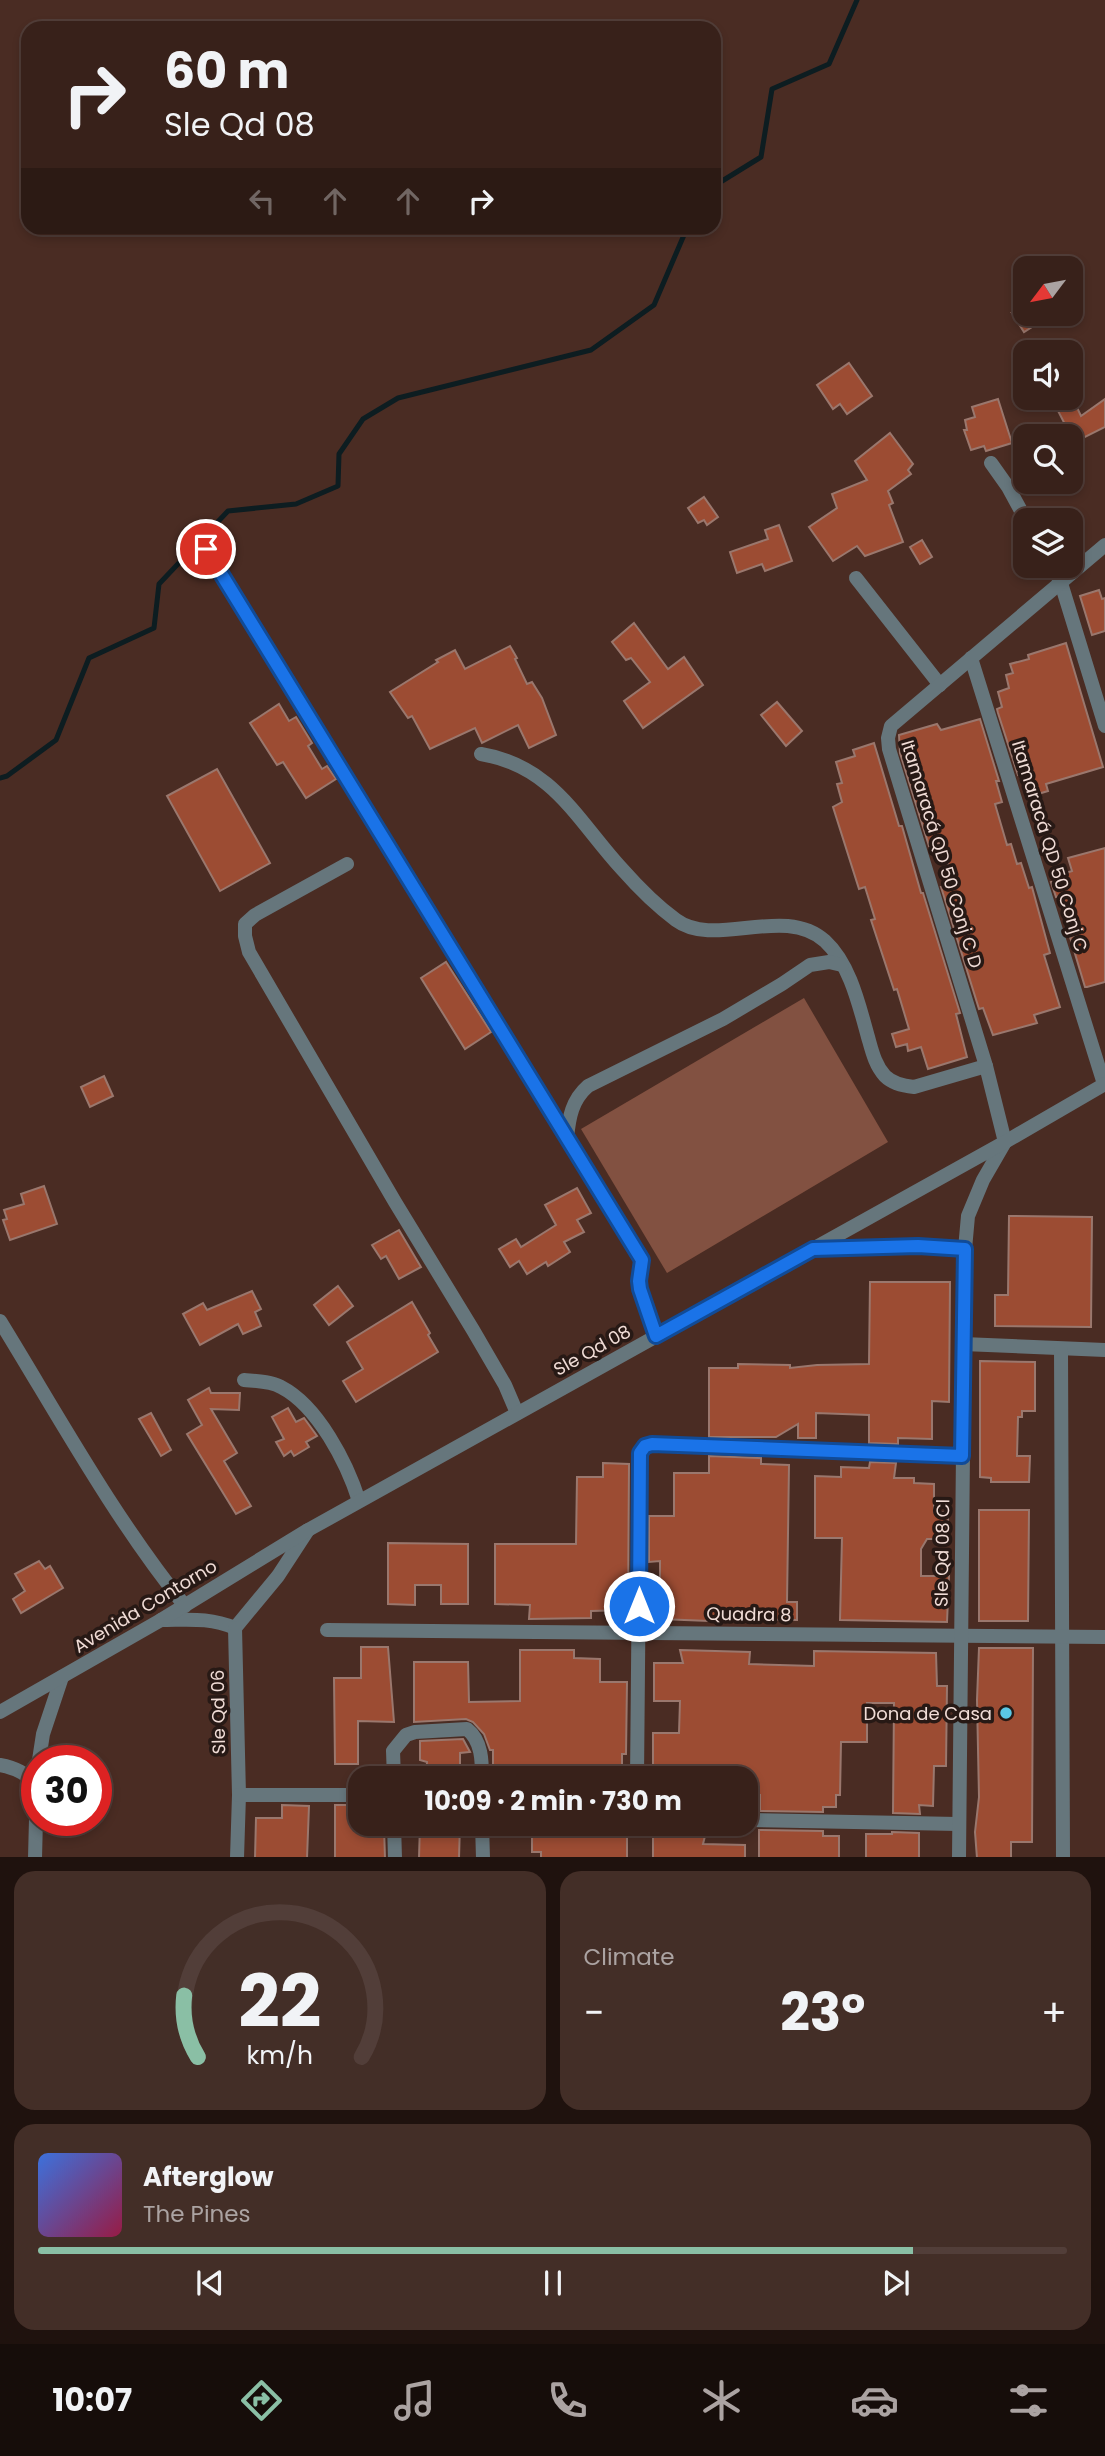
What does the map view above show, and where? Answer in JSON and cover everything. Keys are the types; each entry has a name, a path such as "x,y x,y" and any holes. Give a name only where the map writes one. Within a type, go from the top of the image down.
{"street":[{"path":"991,463 1019,508"},
{"name":"Itamaracá QD 50 Conj C D","path":"1005,1142 986,1066 888,738 891,726 1105,545"},
{"path":"206,549 642,1260 640,1289 656,1336"},
{"path":"856,578 940,685"},
{"path":"1058,578 1105,726"},
{"name":"Itamaracá QD 50 Conj C","path":"971,658 1104,1084"},
{"path":"481,754 504,758 526,768 546,782 565,799 622,869 677,921 693,928 722,929 771,925 800,927 824,940 842,965 862,1014 876,1062 887,1078 914,1087 986,1066"},
{"path":"347,864 255,915 245,924 244,936 249,952 505,1385 517,1413"},
{"path":"567,1138 569,1116 577,1096 589,1086 723,1019 810,965 829,962 842,965"},
{"path":"1005,1142 1104,1084"},
{"name":"Sle Qd 08","path":"308,1530 1005,1142"},
{"name":"Sle Qd 08 Cl","path":"959,1857 965,1249 968,1216 983,1180 1005,1142"},
{"path":"813,1249 918,1246 965,1249"},
{"path":"0,1321 123,1520 160,1575 185,1606"},
{"path":"963,1344 1105,1350"},
{"path":"1061,1350 1063,1857"},
{"path":"244,1380 266,1382 281,1387 298,1400 312,1415 343,1460 359,1501"},
{"path":"637,1766 640,1453 645,1446 652,1444 962,1456"},
{"path":"161,1620 206,1619 219,1621 235,1629 278,1576 308,1530"},
{"name":"Avenida Contorno","path":"0,1712 185,1606 308,1530"},
{"name":"Sle Qd 06","path":"235,1629 239,1795 237,1857"},
{"name":"Quadra 8","path":"327,1630 960,1637"},
{"path":"960,1637 1105,1637"},
{"path":"41,1745 62,1677"},
{"path":"394,1766 393,1751 407,1735 415,1732 467,1729 475,1738 482,1755 482,1766"},
{"path":"0,1765 21,1771"},
{"path":"239,1795 348,1795"},
{"path":"758,1820 958,1825"},
{"path":"35,1857 36,1836"},
{"path":"394,1836 395,1857"},
{"path":"482,1836 483,1857"}],"shaded area":[{"path":"804,998 888,1142 667,1273 581,1129"}],"building":[{"path":"1020,326 1033,326 1024,332"},
{"path":"849,363 872,396 847,414 840,404 833,409 817,385"},
{"path":"998,399 1012,443 986,451 984,446 971,450 964,430 967,430 965,420 975,417 972,407"},
{"path":"1105,399 1105,427 1083,438 1083,424 1065,424 1058,410 1078,410 1081,416"},
{"path":"890,433 913,464 908,470 911,474 888,491 893,503 889,505 903,542 865,556 857,546 833,561 809,527 837,508 832,494 867,480 855,461"},
{"path":"704,497 718,517 707,525 704,520 698,523 688,508"},
{"path":"779,525 792,561 765,571 762,564 737,573 730,552 768,539 765,530"},
{"path":"922,540 932,557 920,564 910,547"},
{"path":"1099,590 1102,599 1105,598 1105,631 1092,635 1080,596"},
{"path":"634,623 668,669 684,657 703,685 643,728 624,701 650,682 631,658 626,660 612,642"},
{"path":"1066,643 1103,767 1046,784 1048,791 1028,797 998,713 997,709 1002,707 998,692 1009,688 1006,675 1013,673 1010,664 1029,659 1028,655"},
{"path":"510,646 527,684 532,682 542,698 556,735 529,748 518,725 482,743 475,728 430,749 412,716 408,718 390,692 455,650 465,669"},
{"path":"777,702 802,731 786,746 761,715"},
{"path":"279,704 289,721 296,717 312,743 308,746 322,769 327,766 336,779 306,798 283,762 277,765 250,723"},
{"path":"980,719 999,781 996,781 1002,802 995,804 1007,845 1011,844 1017,864 1021,863 1029,888 1032,887 1050,953 1044,955 1060,1007 1034,1015 1037,1023 993,1035 983,1008 979,1009 941,887 951,884 948,873 951,873 942,842 929,846 900,753 899,735 937,724 941,730"},
{"path":"874,743 960,1013 956,1014 967,1057 928,1069 921,1047 908,1051 907,1044 896,1047 892,1034 909,1029 871,920 875,919 865,887 859,889 833,807 842,802 837,784 842,783 836,762 855,756 853,750"},
{"path":"217,769 270,863 220,891 167,796"},
{"path":"1105,848 1105,982 1085,987 1070,937 1074,936 1062,895 1056,897 1051,882 1058,881 1056,876 1072,871 1068,858"},
{"path":"446,962 491,1032 465,1049 421,978"},
{"path":"104,1076 113,1096 90,1107 81,1087"},
{"path":"44,1186 57,1224 10,1240 3,1220 7,1219 4,1210 24,1204 21,1194"},
{"path":"577,1188 591,1213 577,1220 584,1232 564,1242 570,1252 548,1266 546,1262 527,1274 519,1261 510,1267 499,1249 516,1239 521,1247 556,1225 545,1205"},
{"path":"1009,1216 1092,1217 1091,1327 995,1326 995,1295 1008,1295"},
{"path":"399,1230 421,1267 399,1279 386,1256 381,1259 372,1245"},
{"path":"870,1282 950,1282 949,1402 932,1401 932,1439 898,1438 898,1444 869,1443 869,1415 816,1413 816,1438 798,1438 798,1424 776,1437 709,1437 709,1368 738,1368 738,1364 790,1365 790,1368 869,1364"},
{"path":"338,1286 353,1306 329,1325 314,1305"},
{"path":"252,1291 261,1309 255,1312 261,1326 243,1334 238,1324 200,1345 183,1314 203,1303 207,1310"},
{"path":"412,1302 438,1352 356,1402 343,1381 363,1369 347,1342"},
{"path":"980,1361 1035,1362 1035,1411 1022,1411 1022,1417 1018,1417 1017,1456 1030,1456 1029,1482 991,1482 991,1478 980,1477"},
{"path":"209,1388 211,1393 240,1393 239,1410 211,1409 237,1453 224,1461 251,1506 236,1514 187,1434 202,1425 188,1400"},
{"path":"288,1408 296,1422 304,1418 317,1436 306,1442 309,1447 294,1456 291,1451 284,1456 276,1442 284,1439 272,1417"},
{"path":"151,1413 171,1450 161,1456 139,1419"},
{"path":"709,1456 761,1458 761,1464 789,1465 787,1602 797,1602 797,1620 734,1619 734,1622 660,1619 660,1561 649,1562 649,1516 674,1516 674,1473 709,1473"},
{"path":"870,1462 896,1463 894,1478 914,1478 914,1483 934,1484 934,1512 948,1512 948,1539 927,1539 921,1549 921,1576 949,1576 947,1622 840,1620 842,1538 815,1538 815,1476 841,1477 841,1467 869,1468"},
{"path":"603,1463 629,1464 628,1610 591,1611 591,1618 529,1619 530,1605 495,1604 495,1544 576,1544 577,1477 603,1477"},
{"path":"979,1510 1029,1510 1028,1621 979,1621"},
{"path":"388,1543 468,1544 468,1604 441,1604 441,1585 415,1585 415,1605 388,1604"},
{"path":"39,1561 45,1569 50,1566 63,1588 21,1613 13,1599 25,1591 15,1574"},
{"path":"361,1647 388,1647 394,1722 358,1721 358,1764 335,1764 334,1678 361,1678"},
{"path":"979,1648 1033,1648 1032,1842 1011,1842 1011,1857 977,1857"},
{"path":"520,1650 574,1650 574,1658 600,1659 600,1682 627,1682 626,1754 622,1754 622,1766 493,1766 493,1750 490,1750 484,1734 473,1722 466,1719 414,1722 414,1662 468,1662 469,1702 520,1701"},
{"path":"680,1650 750,1652 749,1664 814,1666 814,1651 936,1653 937,1686 947,1686 946,1766 934,1766 933,1806 919,1805 920,1814 893,1813 894,1703 867,1703 867,1742 841,1742 840,1795 836,1795 836,1807 823,1807 823,1812 760,1811 758,1766 653,1766 653,1733 679,1733 680,1701 654,1701 654,1663 683,1663"},
{"path":"463,1739 470,1752 460,1753 460,1766 427,1766 427,1762 420,1760 420,1741"},
{"path":"282,1805 309,1806 307,1857 255,1857 256,1818 282,1818"},
{"path":"335,1805 348,1805 348,1836 384,1836 385,1857 335,1857"},
{"path":"759,1830 823,1831 823,1836 839,1836 839,1857 759,1857"},
{"path":"919,1833 919,1857 866,1857 866,1834"},
{"path":"420,1836 460,1836 459,1857 419,1857"},
{"path":"532,1836 627,1836 627,1857 541,1857 541,1852 532,1852"},
{"path":"653,1836 705,1836 703,1844 745,1845 745,1857 653,1857"}],"waterway":[{"path":"721,182 761,157 772,89 829,64 857,0"},
{"path":"0,778 7,776 56,740 89,658 154,628 159,584 228,511 296,504 338,486 339,454 363,419 398,398 591,350 654,305 684,235"}],"place":[{"name":"Dona de Casa","path":"1006,1713"}],"route":[{"path":"206,549 642,1260 640,1289 656,1336 813,1249 918,1246 965,1249 962,1456 652,1444 645,1446 640,1453 639,1606"}]}
